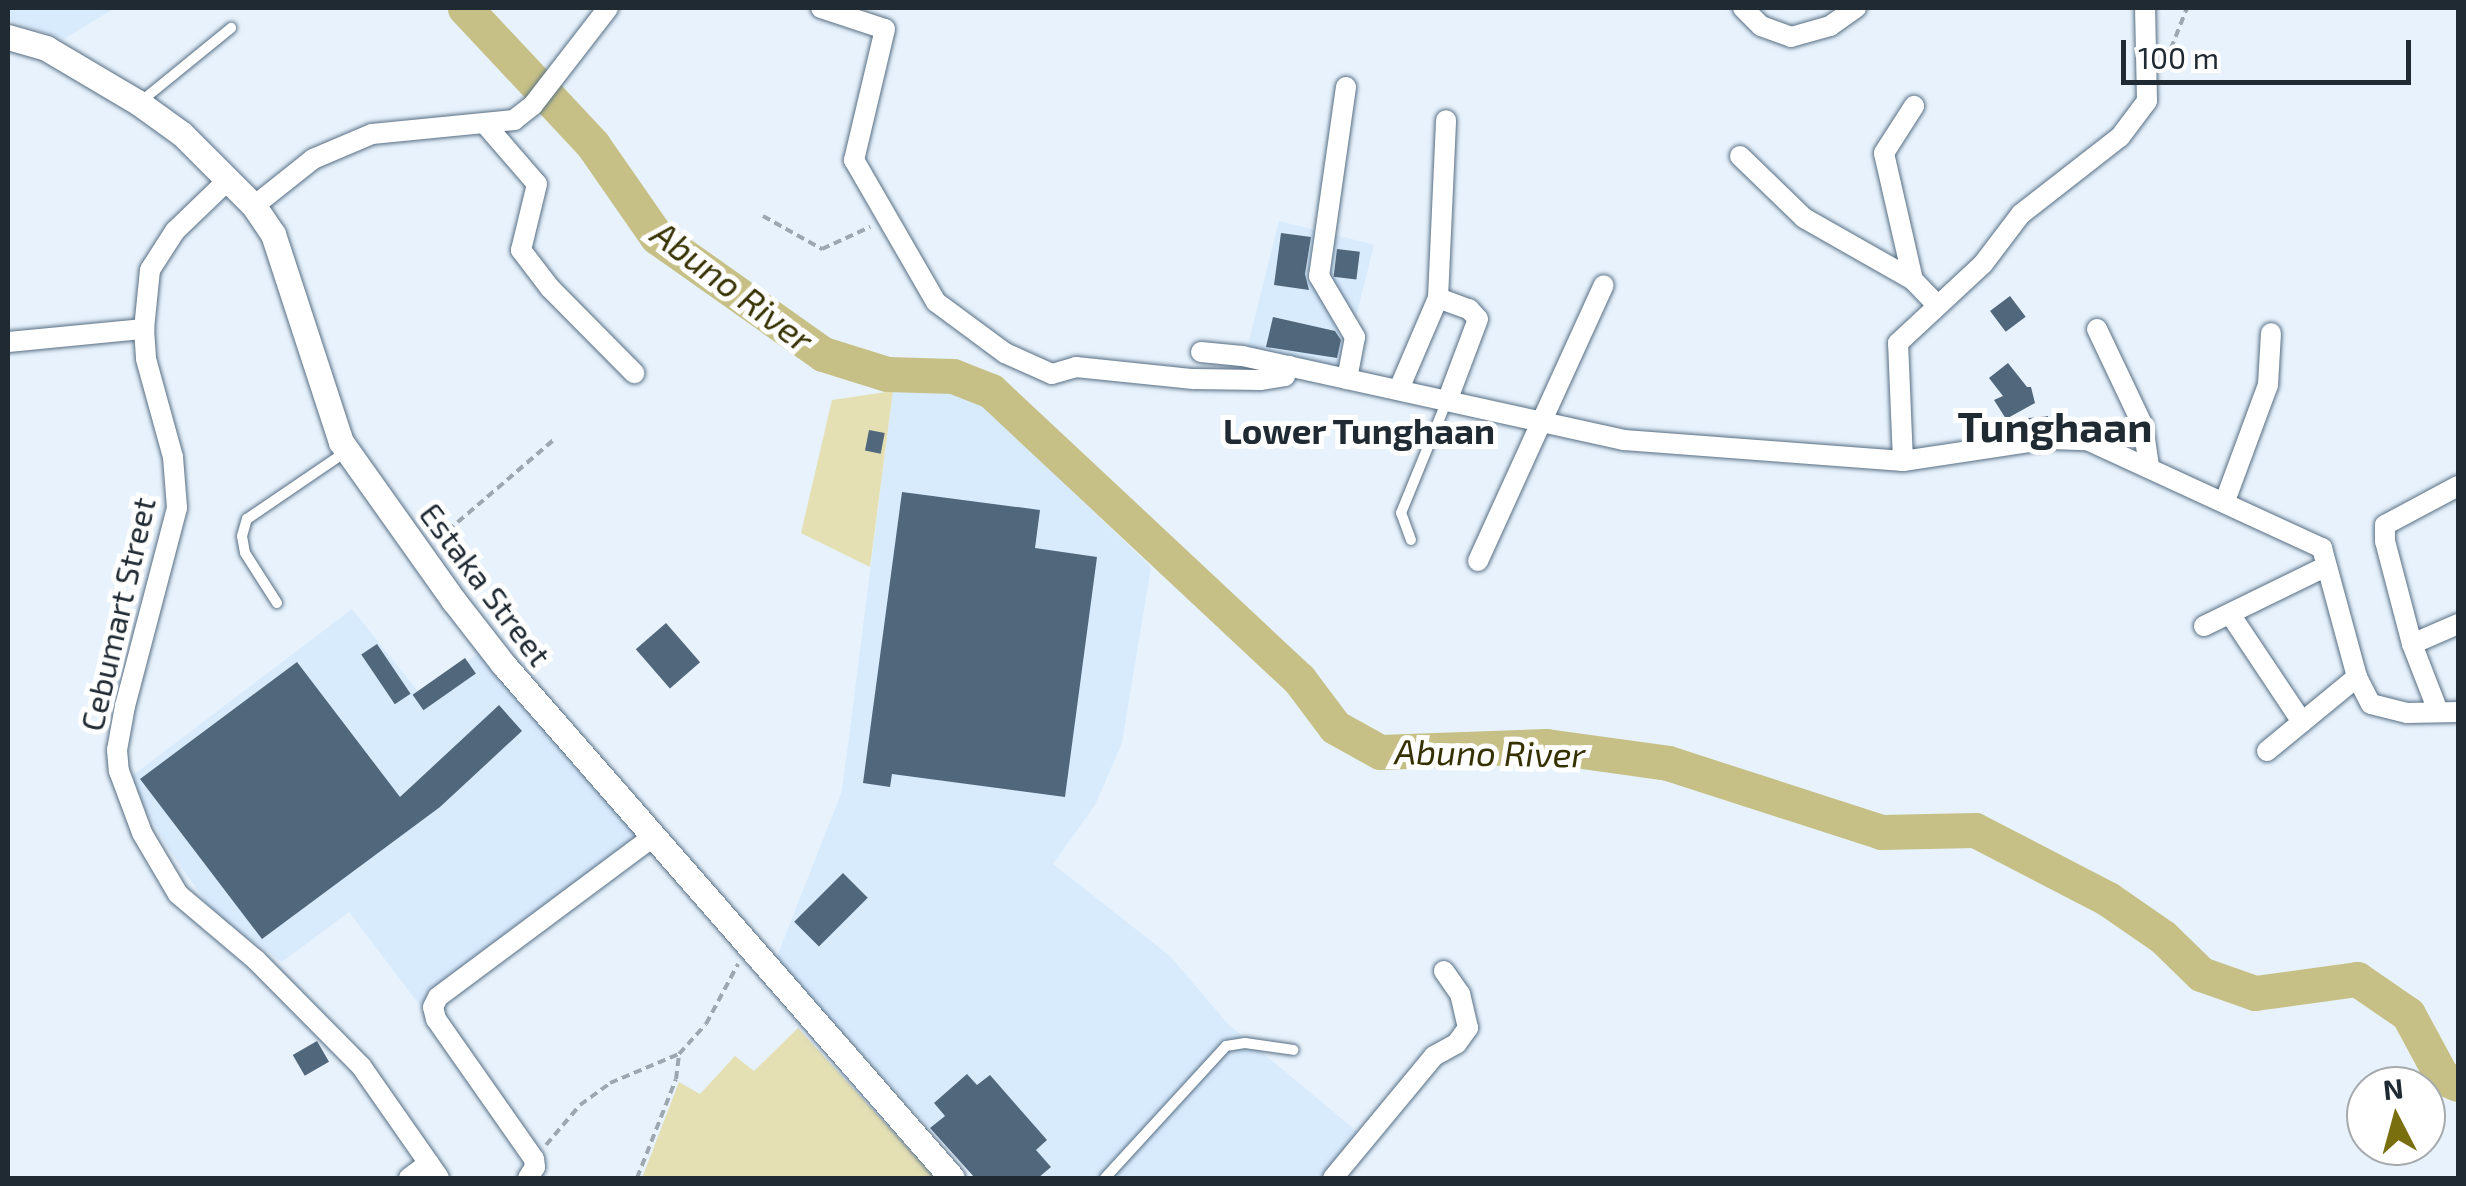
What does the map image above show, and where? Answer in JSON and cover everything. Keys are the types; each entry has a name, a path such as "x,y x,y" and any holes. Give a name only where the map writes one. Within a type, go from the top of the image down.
{"street":[{"path":"254,206 313,159 372,134 514,120 532,105 576,53 608,8"},
{"path":"821,8 885,29 854,160 936,302 1029,367 1052,374 1076,368 1194,379 1260,380 1285,376 1290,366"},
{"path":"1743,8 1761,26 1792,37 1830,26 1856,8"},
{"path":"1903,461 1898,343 1983,264 2021,214 2120,137 2146,101 2145,8"},
{"name":"Estaka Street","path":"8,37 46,48 139,102 182,134 254,206 273,234 324,398 347,451 420,554 503,664 952,1178"},
{"path":"1346,87 1319,276 1355,337 1347,378"},
{"path":"1913,280 1884,152 1914,106"},
{"path":"1400,390 1438,298 1446,120"},
{"path":"486,124 537,184 520,238 521,250 550,288 634,373"},
{"path":"1740,156 1804,218 1913,280 1936,304"},
{"name":"Cebumart Street","path":"229,179 160,250 150,270 144,329 146,359 173,457 178,508 125,706 117,750 119,771 142,833 178,894 256,960 361,1066 434,1171"},
{"path":"1478,561 1604,285"},
{"path":"1438,298 1469,310 1478,320 1448,399"},
{"path":"8,342 144,329"},
{"path":"2097,329 2143,426 2149,466"},
{"path":"2224,501 2268,385 2271,333"},
{"path":"1201,352 1217,351 1290,366 1624,440 1903,461 2050,439 2088,440 2322,548 2358,677 2371,704 2407,714 2448,712 2412,644 2385,541 2385,525 2458,486"},
{"path":"2204,626 2325,567"},
{"path":"2230,614 2302,722"},
{"path":"2412,644 2458,624"},
{"path":"2267,751 2358,677"},
{"path":"531,1169 436,1018 438,996 653,838"},
{"path":"1333,1178 1434,1056 1457,1043 1468,1028 1460,994 1444,970"},
{"path":"409,1178 434,1171"}],"lane":[{"path":"139,102 196,51 231,28"},
{"path":"1412,540 1401,513 1403,505 1448,399"},
{"path":"277,603 245,552 242,536 247,519 347,451"},
{"path":"1105,1178 1226,1046 1245,1042 1294,1050"}],"path":[{"path":"2166,62 2187,8"},
{"path":"763,216 822,249 888,220"},
{"path":"420,554 556,438"},
{"path":"531,1169 580,1105 610,1082 679,1054 706,1024 748,947"},
{"path":"637,1178 676,1079 679,1054"}],"shaded area":[{"path":"8,8 115,8 64,39 8,20"},
{"path":"1279,221 1374,245 1342,374 1247,350"},
{"path":"943,387 982,404 1151,567 1122,743 1095,805 1053,864 1170,956 1229,1025 1360,1134 1323,1178 975,1178 776,959 842,791 893,391"},
{"path":"893,391 870,567 801,533 832,400"},
{"path":"352,609 421,695 482,651 641,838 421,1007 349,912 282,962 214,913 167,847 128,779"},
{"path":"798,1028 935,1178 642,1178 679,1082 700,1094 735,1056 754,1071"}],"building":[{"path":"1281,233 1311,237 1305,274 1309,290 1274,285"},
{"path":"1337,249 1360,252 1356,280 1334,277"},
{"path":"2010,296 2026,317 2006,332 1990,311"},
{"path":"1273,317 1335,331 1341,340 1337,358 1266,347"},
{"path":"2008,363 2031,387 2035,403 2006,419 1994,400 2003,396 1989,378"},
{"path":"2048,416 2049,425 2029,427 2028,418"},
{"path":"869,430 885,433 881,454 865,451"},
{"path":"902,492 1040,510 1035,548 1097,557 1065,797 892,774 890,787 863,783"},
{"path":"666,623 700,662 670,688 636,649"},
{"path":"377,644 411,694 395,704 361,655"},
{"path":"465,658 476,674 423,710 413,695"},
{"path":"297,662 400,797 499,705 522,731 440,807 262,939 140,779"},
{"path":"843,873 868,898 819,947 794,922"},
{"path":"317,1041 329,1062 305,1076 293,1055"},
{"path":"967,1074 977,1085 990,1075 1047,1140 1036,1150 1051,1167 1038,1178 975,1178 930,1128 945,1116 934,1103"}],"waterway":[{"name":"Abuno River","path":"465,8 593,145 657,237 823,354 887,374 953,376 991,391 1299,679 1335,727 1380,752 1546,746 1668,763 1881,832 1975,830 2108,899 2163,937 2201,974 2255,993 2357,979 2408,1014 2442,1077 2458,1084"}],"district":[{"name":"Tunghaan","path":"2055,425"},
{"name":"Lower Tunghaan","path":"1359,430"}]}
